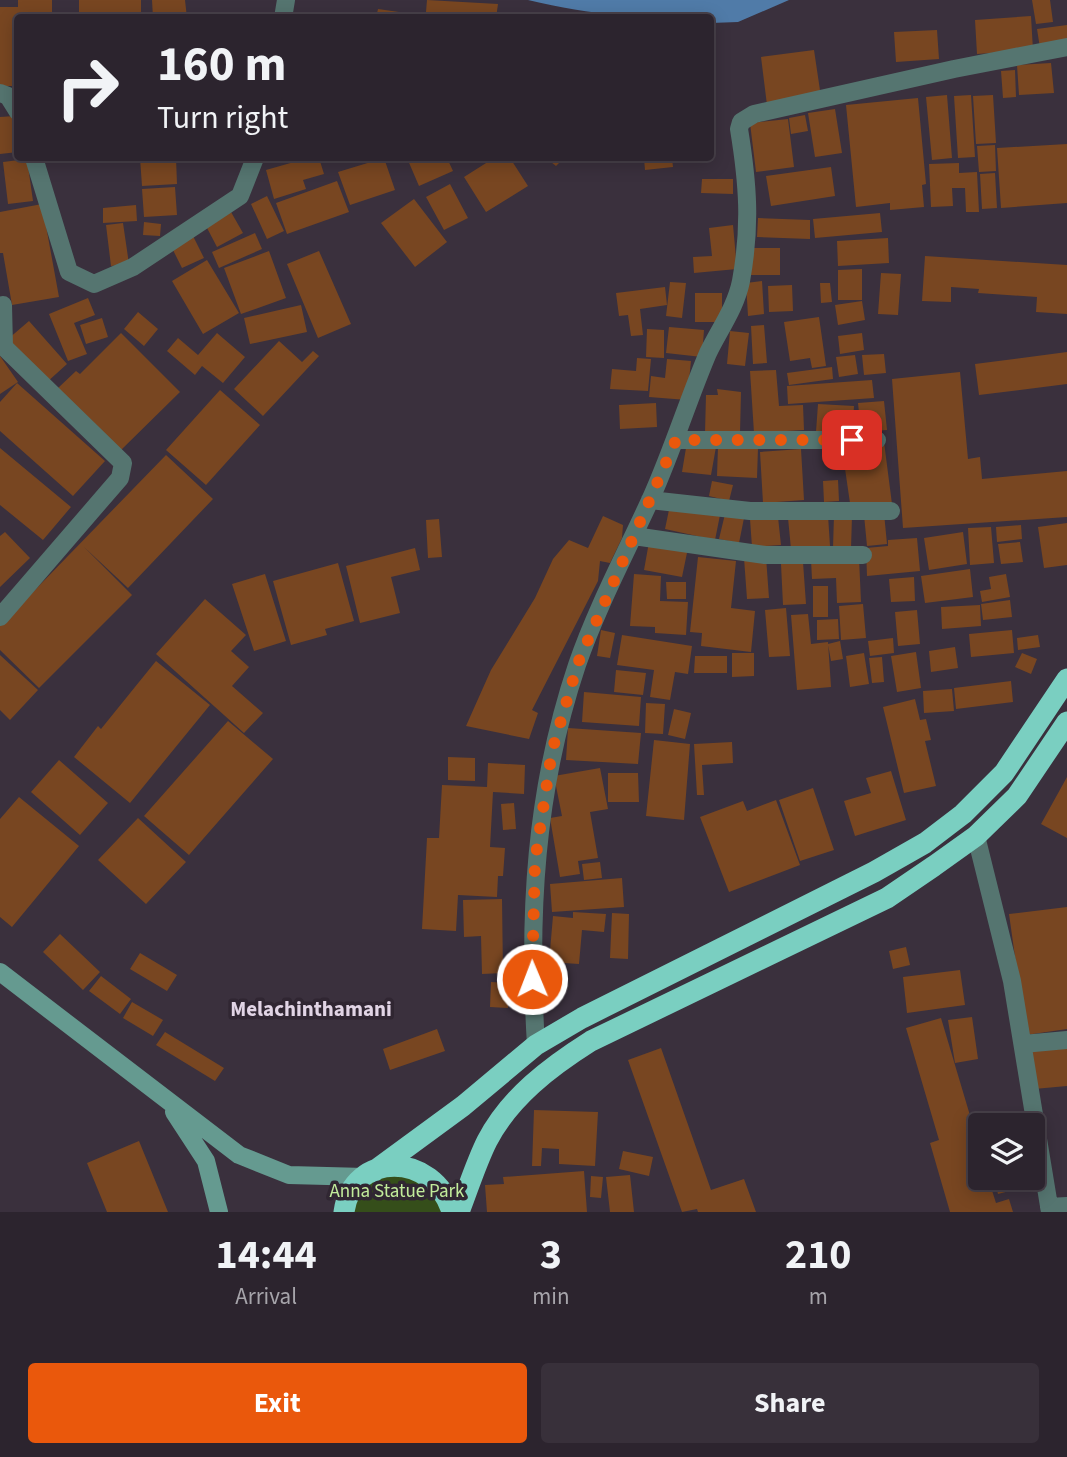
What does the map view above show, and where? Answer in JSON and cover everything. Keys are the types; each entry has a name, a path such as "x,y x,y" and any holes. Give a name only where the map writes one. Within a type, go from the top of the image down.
{"highway":[{"path":"327,1212 366,1177 463,1106 536,1045 582,1018 874,872 925,843 963,814 1004,773 1067,679"},
{"path":"459,1212 487,1140 515,1102 548,1068 591,1041 887,898 976,836 1017,796 1067,722"},
{"path":"344,1212 350,1193 366,1177 390,1166 407,1166 424,1172 438,1183 452,1212"}],"street":[{"path":"536,1045 531,957 535,861 552,751 578,663 676,440 708,353 740,285 749,229 749,191 739,129 741,122 754,114 954,69 1067,47"},
{"path":"0,93 8,96 14,106"},
{"path":"35,161 69,272 94,284 133,267 240,196 255,161"},
{"path":"0,617 120,478 123,463 4,347 3,305"},
{"path":"676,440 877,440"},
{"path":"650,500 750,511 891,511"},
{"path":"634,537 765,555 863,555"},
{"path":"976,836 1012,981 1055,1208"},
{"path":"0,972 239,1155 264,1167 309,1178 366,1177"},
{"path":"1023,1044 1067,1040"},
{"path":"168,1103 206,1161 219,1212"}],"green space":[{"name":"Anna Statue Park","path":"416,1172 448,1212 345,1212 364,1180"}],"water":[{"path":"528,0 789,0 738,22 714,23 714,14 610,14"}],"building":[{"path":"18,0 52,0 52,14 14,14 14,86 0,86 0,7 18,7"},
{"path":"79,0 141,0 141,14 79,14"},
{"path":"152,0 185,0 187,14 153,14"},
{"path":"427,0 498,4 497,14 426,12"},
{"path":"1032,0 1050,0 1053,22 1036,24"},
{"path":"378,9 413,14 377,14"},
{"path":"1031,16 1033,50 977,54 975,20"},
{"path":"1067,25 1067,44 1040,48 1037,29"},
{"path":"937,30 939,59 896,62 894,32"},
{"path":"814,50 821,97 767,105 761,57"},
{"path":"1051,63 1054,93 1019,95 1017,65"},
{"path":"1015,70 1016,97 1003,98 1001,71"},
{"path":"947,95 952,158 932,160 926,97"},
{"path":"971,95 975,157 958,158 954,96"},
{"path":"993,95 996,143 976,144 973,96"},
{"path":"918,98 926,184 922,185 924,207 890,210 890,203 856,207 846,105"},
{"path":"835,109 842,153 815,157 808,113"},
{"path":"805,115 808,131 791,134 789,118"},
{"path":"14,116 14,152 0,154 0,117"},
{"path":"788,119 794,167 756,172 750,123"},
{"path":"1067,144 1067,203 1001,208 997,148"},
{"path":"995,145 996,171 979,172 977,146"},
{"path":"27,161 33,201 8,204 3,162"},
{"path":"140,161 176,161 177,184 142,186"},
{"path":"298,161 320,161 324,174 303,180 306,189 274,199 266,170"},
{"path":"374,161 385,161 395,190 350,205 338,172"},
{"path":"408,161 448,161 453,171 419,186"},
{"path":"489,161 512,161 528,186 486,212 464,177"},
{"path":"644,161 672,161 673,167 645,170"},
{"path":"959,163 959,173 977,172 979,212 966,212 965,188 952,188 953,206 931,207 929,164"},
{"path":"831,167 835,196 771,206 766,176"},
{"path":"995,173 997,208 982,209 980,174"},
{"path":"702,179 733,179 733,194 701,193"},
{"path":"337,181 349,212 287,234 276,203"},
{"path":"450,184 468,218 444,230 426,197"},
{"path":"175,187 177,215 144,217 142,189"},
{"path":"267,196 284,231 267,239 251,204"},
{"path":"414,199 447,242 415,267 381,223"},
{"path":"42,204 59,297 12,305 3,253 0,253 0,212"},
{"path":"136,205 137,221 103,223 103,208"},
{"path":"231,212 243,233 217,247 206,226"},
{"path":"880,213 882,232 815,238 813,219"},
{"path":"758,218 810,220 810,239 757,237"},
{"path":"144,222 161,224 160,236 143,235"},
{"path":"123,223 129,264 111,266 106,225"},
{"path":"733,225 737,269 694,273 693,257 712,256 709,228"},
{"path":"255,233 262,249 219,268 212,252"},
{"path":"193,236 204,258 182,268 171,246"},
{"path":"888,238 889,263 838,266 837,241"},
{"path":"751,248 780,248 780,275 751,275"},
{"path":"269,251 286,298 241,314 224,268"},
{"path":"319,251 351,324 318,338 287,264"},
{"path":"925,256 1067,265 1067,314 1036,312 1037,297 978,293 979,289 951,287 951,302 922,301"},
{"path":"207,260 239,313 203,334 172,281"},
{"path":"862,269 862,300 838,300 838,270"},
{"path":"881,273 901,274 898,315 878,314"},
{"path":"762,281 764,314 748,316 746,283"},
{"path":"670,282 686,283 682,318 666,316"},
{"path":"820,283 830,283 832,302 821,303"},
{"path":"792,285 793,311 769,312 768,286"},
{"path":"665,287 667,305 640,309 643,335 631,336 628,315 619,316 616,293"},
{"path":"695,293 722,293 722,322 695,322"},
{"path":"88,298 95,315 74,323 87,354 68,361 49,314"},
{"path":"862,301 865,320 838,325 835,305"},
{"path":"301,305 307,332 250,344 244,318"},
{"path":"138,312 158,329 144,346 124,329"},
{"path":"819,317 826,366 812,368 810,358 790,361 784,322"},
{"path":"102,318 108,337 86,344 80,325"},
{"path":"29,321 67,364 46,383 8,339"},
{"path":"764,325 767,363 753,364 751,326"},
{"path":"669,327 704,330 702,357 666,353"},
{"path":"647,329 664,330 664,358 646,357"},
{"path":"730,331 749,333 745,366 727,364"},
{"path":"121,333 180,392 120,451 57,389 76,371 80,374"},
{"path":"217,333 245,357 223,383 202,366 195,375 167,351 178,338 198,355"},
{"path":"862,333 864,350 840,354 838,336"},
{"path":"279,341 302,362 313,351 319,356 263,416 234,389"},
{"path":"1067,352 1067,384 979,395 975,364"},
{"path":"884,354 886,373 864,375 862,355"},
{"path":"855,355 858,374 839,377 836,357"},
{"path":"0,356 18,382 0,394"},
{"path":"637,358 651,359 648,391 610,389 612,369 636,371"},
{"path":"667,359 691,361 687,400 649,397 651,376 665,378"},
{"path":"832,367 833,379 789,385 787,373"},
{"path":"776,370 779,406 803,405 804,430 754,433 750,371"},
{"path":"960,372 968,459 980,457 982,479 1067,471 1067,517 903,528 892,379"},
{"path":"872,380 874,398 788,404 787,386"},
{"path":"17,383 105,461 73,496 0,431 0,402"},
{"path":"717,389 741,392 740,433 705,433 706,395 718,395"},
{"path":"220,390 260,425 206,485 166,450"},
{"path":"884,401 887,430 861,432 858,403"},
{"path":"656,403 657,427 620,429 619,405"},
{"path":"818,404 854,406 852,434 816,432"},
{"path":"687,442 716,447 711,475 682,472"},
{"path":"884,442 892,504 851,510 842,448"},
{"path":"718,446 758,448 757,478 717,476"},
{"path":"0,448 71,507 43,540 0,505"},
{"path":"801,449 804,500 763,503 760,452"},
{"path":"166,455 213,499 128,588 84,547 132,595 39,688 0,650 0,626"},
{"path":"838,480 839,501 824,502 823,481"},
{"path":"712,481 733,485 729,501 709,496"},
{"path":"670,505 720,515 715,540 665,529"},
{"path":"884,513 887,544 867,546 864,515"},
{"path":"725,514 744,518 739,543 719,539"},
{"path":"828,515 830,546 791,549 788,518"},
{"path":"834,515 852,516 851,549 833,548"},
{"path":"603,516 623,525 622,538 610,563 600,561 598,581 532,710 538,713 529,739 466,726 491,670 535,598 553,559 569,540 588,548"},
{"path":"778,517 781,545 752,547 750,519"},
{"path":"439,519 442,557 428,558 426,520"},
{"path":"1067,523 1067,565 1044,568 1038,527"},
{"path":"1021,525 1022,539 997,542 996,527"},
{"path":"991,527 994,563 970,565 968,528"},
{"path":"5,532 30,558 0,587 0,536"},
{"path":"963,532 967,564 929,570 924,538"},
{"path":"917,538 920,571 867,576 866,548 888,546 888,540"},
{"path":"649,542 688,548 682,577 644,570"},
{"path":"1020,542 1023,562 1001,564 998,544"},
{"path":"415,548 420,570 391,577 400,613 360,623 346,566"},
{"path":"698,557 736,561 731,608 755,611 751,652 701,646 702,633 690,632"},
{"path":"766,557 769,598 747,599 744,558"},
{"path":"859,558 861,602 837,603 836,578 812,579 811,560"},
{"path":"803,562 806,604 783,605 781,564"},
{"path":"338,563 354,621 325,629 327,635 291,645 273,581"},
{"path":"970,569 973,597 925,603 921,576"},
{"path":"265,574 286,641 254,651 232,584"},
{"path":"634,574 661,576 660,601 688,602 686,635 655,633 655,627 630,626"},
{"path":"1006,574 1010,597 982,602 980,591 991,589 989,577"},
{"path":"914,577 915,601 891,602 889,579"},
{"path":"666,582 686,582 686,599 667,599"},
{"path":"813,586 828,586 828,617 813,617"},
{"path":"205,599 246,635 231,651 249,667 232,686 263,713 244,733 156,654"},
{"path":"1010,600 1012,617 983,620 981,604"},
{"path":"863,604 866,638 841,640 839,606"},
{"path":"980,605 981,626 942,629 941,607"},
{"path":"786,608 790,656 769,657 765,610"},
{"path":"917,610 920,644 898,646 895,612"},
{"path":"808,614 811,644 828,642 831,687 797,690 791,615"},
{"path":"838,619 839,639 817,640 817,620"},
{"path":"601,630 615,633 610,658 597,656"},
{"path":"1012,630 1014,653 971,657 969,634"},
{"path":"622,635 692,646 688,674 675,672 670,700 650,697 654,670 617,665"},
{"path":"1038,635 1040,647 1018,650 1017,638"},
{"path":"893,638 894,653 870,656 868,641"},
{"path":"840,641 843,659 831,661 828,644"},
{"path":"955,647 958,668 931,672 929,651"},
{"path":"916,652 921,688 897,692 891,656"},
{"path":"732,653 754,653 754,676 732,677"},
{"path":"864,653 869,684 850,687 846,656"},
{"path":"1022,653 1037,659 1031,674 1015,667"},
{"path":"0,655 38,690 10,720 0,710"},
{"path":"695,656 727,656 727,673 694,673"},
{"path":"882,657 884,682 872,683 869,658"},
{"path":"156,661 210,705 130,803 74,757 98,726 101,729"},
{"path":"616,670 646,673 643,695 614,692"},
{"path":"1011,681 1013,702 956,709 954,688"},
{"path":"952,689 954,711 924,713 923,691"},
{"path":"584,692 641,697 639,726 582,722"},
{"path":"915,699 920,720 926,719 931,740 925,741 936,786 904,793 883,707"},
{"path":"646,703 665,704 663,734 645,733"},
{"path":"674,709 691,713 685,739 668,735"},
{"path":"228,721 273,759 189,855 144,816"},
{"path":"568,728 641,733 638,764 566,760"},
{"path":"654,740 690,744 684,820 646,816"},
{"path":"732,742 733,763 702,765 704,795 697,795 694,744"},
{"path":"448,757 475,758 475,781 448,780"},
{"path":"59,760 108,803 80,835 31,792"},
{"path":"488,763 525,765 524,794 493,792 490,847 505,848 503,876 498,876 497,897 458,895 456,931 422,929 427,838 439,838 442,785 487,787"},
{"path":"600,768 608,809 590,812 598,858 578,861 580,874 560,877 550,818 562,816 554,776"},
{"path":"891,771 906,820 855,836 844,801 871,793 866,778"},
{"path":"608,773 638,773 639,802 608,802"},
{"path":"1067,777 1067,838 1041,824"},
{"path":"813,788 834,850 800,861 779,800"},
{"path":"19,797 79,846 12,927 0,917 0,819"},
{"path":"776,800 800,865 729,892 700,817 743,801 747,811"},
{"path":"514,803 516,829 503,830 501,804"},
{"path":"138,818 186,862 146,904 98,860"},
{"path":"600,862 602,878 584,880 582,864"},
{"path":"622,878 624,907 552,912 550,884"},
{"path":"502,899 503,973 482,974 481,936 464,937 463,900"},
{"path":"1067,907 1067,1029 1026,1035 1009,914"},
{"path":"573,912 606,914 604,932 582,930 579,964 549,962 553,916 573,918"},
{"path":"612,913 629,914 628,959 610,958"},
{"path":"60,934 100,972 83,990 43,952"},
{"path":"906,947 910,965 893,969 889,951"},
{"path":"140,953 177,975 167,991 130,969"},
{"path":"960,970 965,1005 907,1013 903,977"},
{"path":"101,976 131,999 120,1014 89,991"},
{"path":"491,982 509,983 508,1008 490,1007"},
{"path":"132,1002 163,1020 153,1036 123,1018"},
{"path":"972,1017 978,1059 955,1063 948,1020"},
{"path":"941,1018 969,1113 968,1190 992,1190 996,1203 1009,1199 1013,1212 950,1212 930,1143 939,1140 906,1028"},
{"path":"437,1029 445,1051 390,1070 383,1049"},
{"path":"165,1032 224,1068 215,1081 156,1045"},
{"path":"1067,1045 1067,1086 1034,1089 1029,1049"},
{"path":"661,1048 711,1190 744,1179 756,1212 698,1212 697,1209 682,1212 628,1060"},
{"path":"534,1110 598,1112 595,1166 559,1164 559,1149 542,1148 541,1166 532,1166"},
{"path":"139,1141 168,1212 107,1212 87,1163"},
{"path":"623,1151 653,1157 649,1176 619,1169"},
{"path":"584,1171 587,1212 487,1212 485,1185 504,1184 503,1177"},
{"path":"630,1175 634,1212 610,1212 606,1177"},
{"path":"591,1176 603,1177 601,1198 590,1197"},
{"path":"997,1190 1013,1190 998,1194"}],"district":[{"name":"Melachinthamani","path":"311,1009"}],"route":[{"path":"532,979 535,861 552,751 578,663 676,440 852,440"}]}
